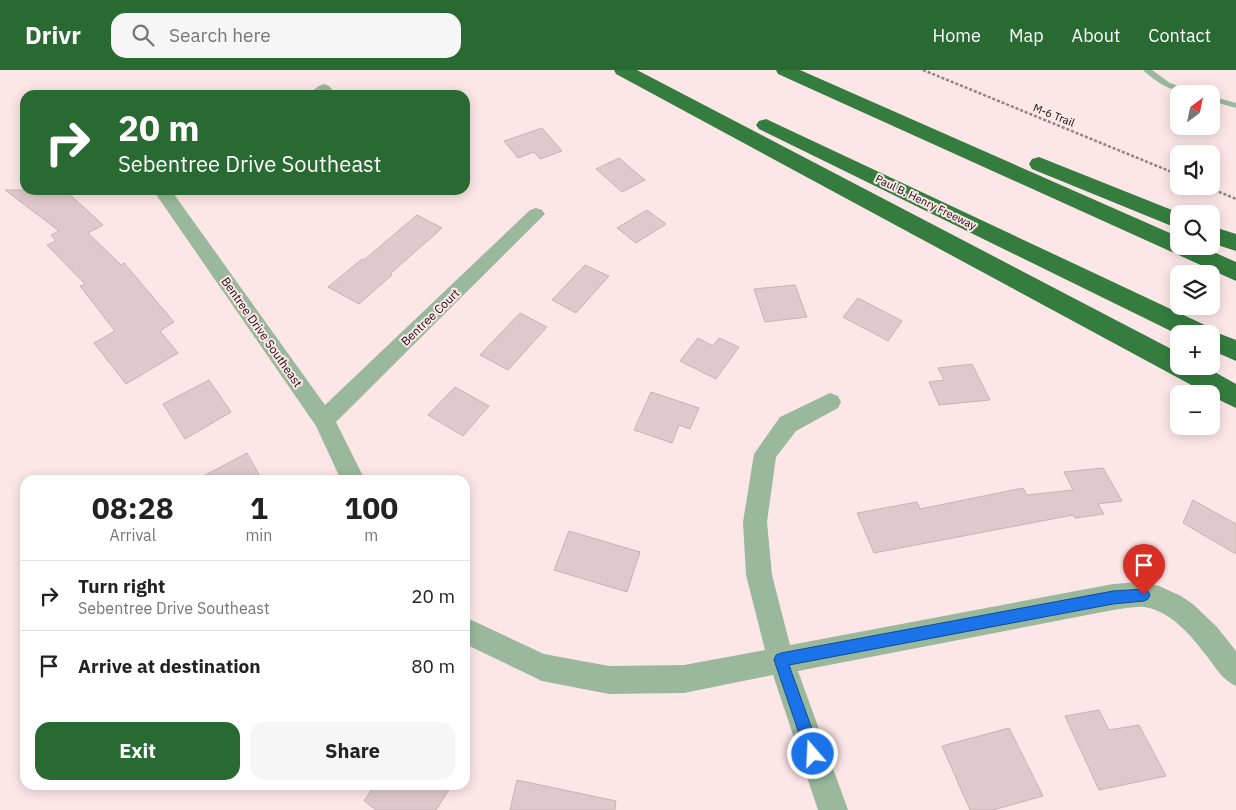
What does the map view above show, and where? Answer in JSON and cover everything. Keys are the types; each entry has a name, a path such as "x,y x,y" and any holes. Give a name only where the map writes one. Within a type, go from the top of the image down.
{"highway":[{"path":"623,70 1170,361"},
{"name":"Paul B. Henry Freeway","path":"652,70 1181,325"},
{"path":"785,70 1236,272"},
{"path":"814,70 1170,217"},
{"path":"1220,237 1236,243"},
{"path":"1220,343 1236,351"},
{"path":"1196,375 1236,397"}],"street":[{"name":"Bentree Drive Southeast","path":"170,195 324,420 351,475"},
{"name":"Bentree Court","path":"324,420 536,214"},
{"path":"830,402 788,424 765,454 755,522 758,575 781,660 833,810"},
{"path":"470,632 542,667 609,680 684,679 1113,597 1144,595 1172,604 1200,629 1236,672"}],"lane":[{"path":"1147,70 1170,86"},
{"path":"1220,101 1236,106"}],"path":[{"name":"M-6 Trail","path":"923,70 1170,172"},
{"path":"1220,192 1236,199"}],"building":[{"path":"542,128 562,151 540,159 534,152 518,158 504,141"},
{"path":"619,158 645,180 622,192 596,169"},
{"path":"5,190 20,190 20,195 70,195 103,225 88,233 121,265 124,263 174,322 160,331 178,353 126,384 94,343 115,331 80,286 85,284 47,245 56,241 51,235 59,231"},
{"path":"647,210 666,224 636,243 617,228"},
{"path":"417,215 442,228 359,304 328,287 362,259 364,260"},
{"path":"585,265 609,276 576,313 552,300"},
{"path":"795,285 807,317 765,322 754,289"},
{"path":"858,298 902,321 888,341 843,317"},
{"path":"520,313 547,327 508,370 480,355"},
{"path":"698,338 713,346 719,338 739,347 716,379 680,361"},
{"path":"972,364 990,400 939,405 929,382 944,380 938,368"},
{"path":"209,380 231,412 185,439 163,404"},
{"path":"455,387 489,406 463,436 428,415"},
{"path":"651,392 699,408 690,429 679,425 672,443 634,430"},
{"path":"247,453 259,475 205,475"},
{"path":"1103,468 1122,501 1098,504 1104,514 1075,518 1073,515 874,553 857,513 917,502 920,509 1023,488 1027,495 1073,490 1064,472"},
{"path":"1193,500 1236,524 1236,554 1183,523"},
{"path":"569,531 640,552 627,592 554,570"},
{"path":"1099,710 1109,730 1139,725 1166,776 1099,790 1065,716"},
{"path":"1009,728 1043,796 993,810 970,810 942,746"},
{"path":"517,780 616,801 615,810 510,810"},
{"path":"372,790 449,790 436,810 376,810 364,801"}],"route":[{"path":"813,754 781,660 1113,597 1144,595"}]}
